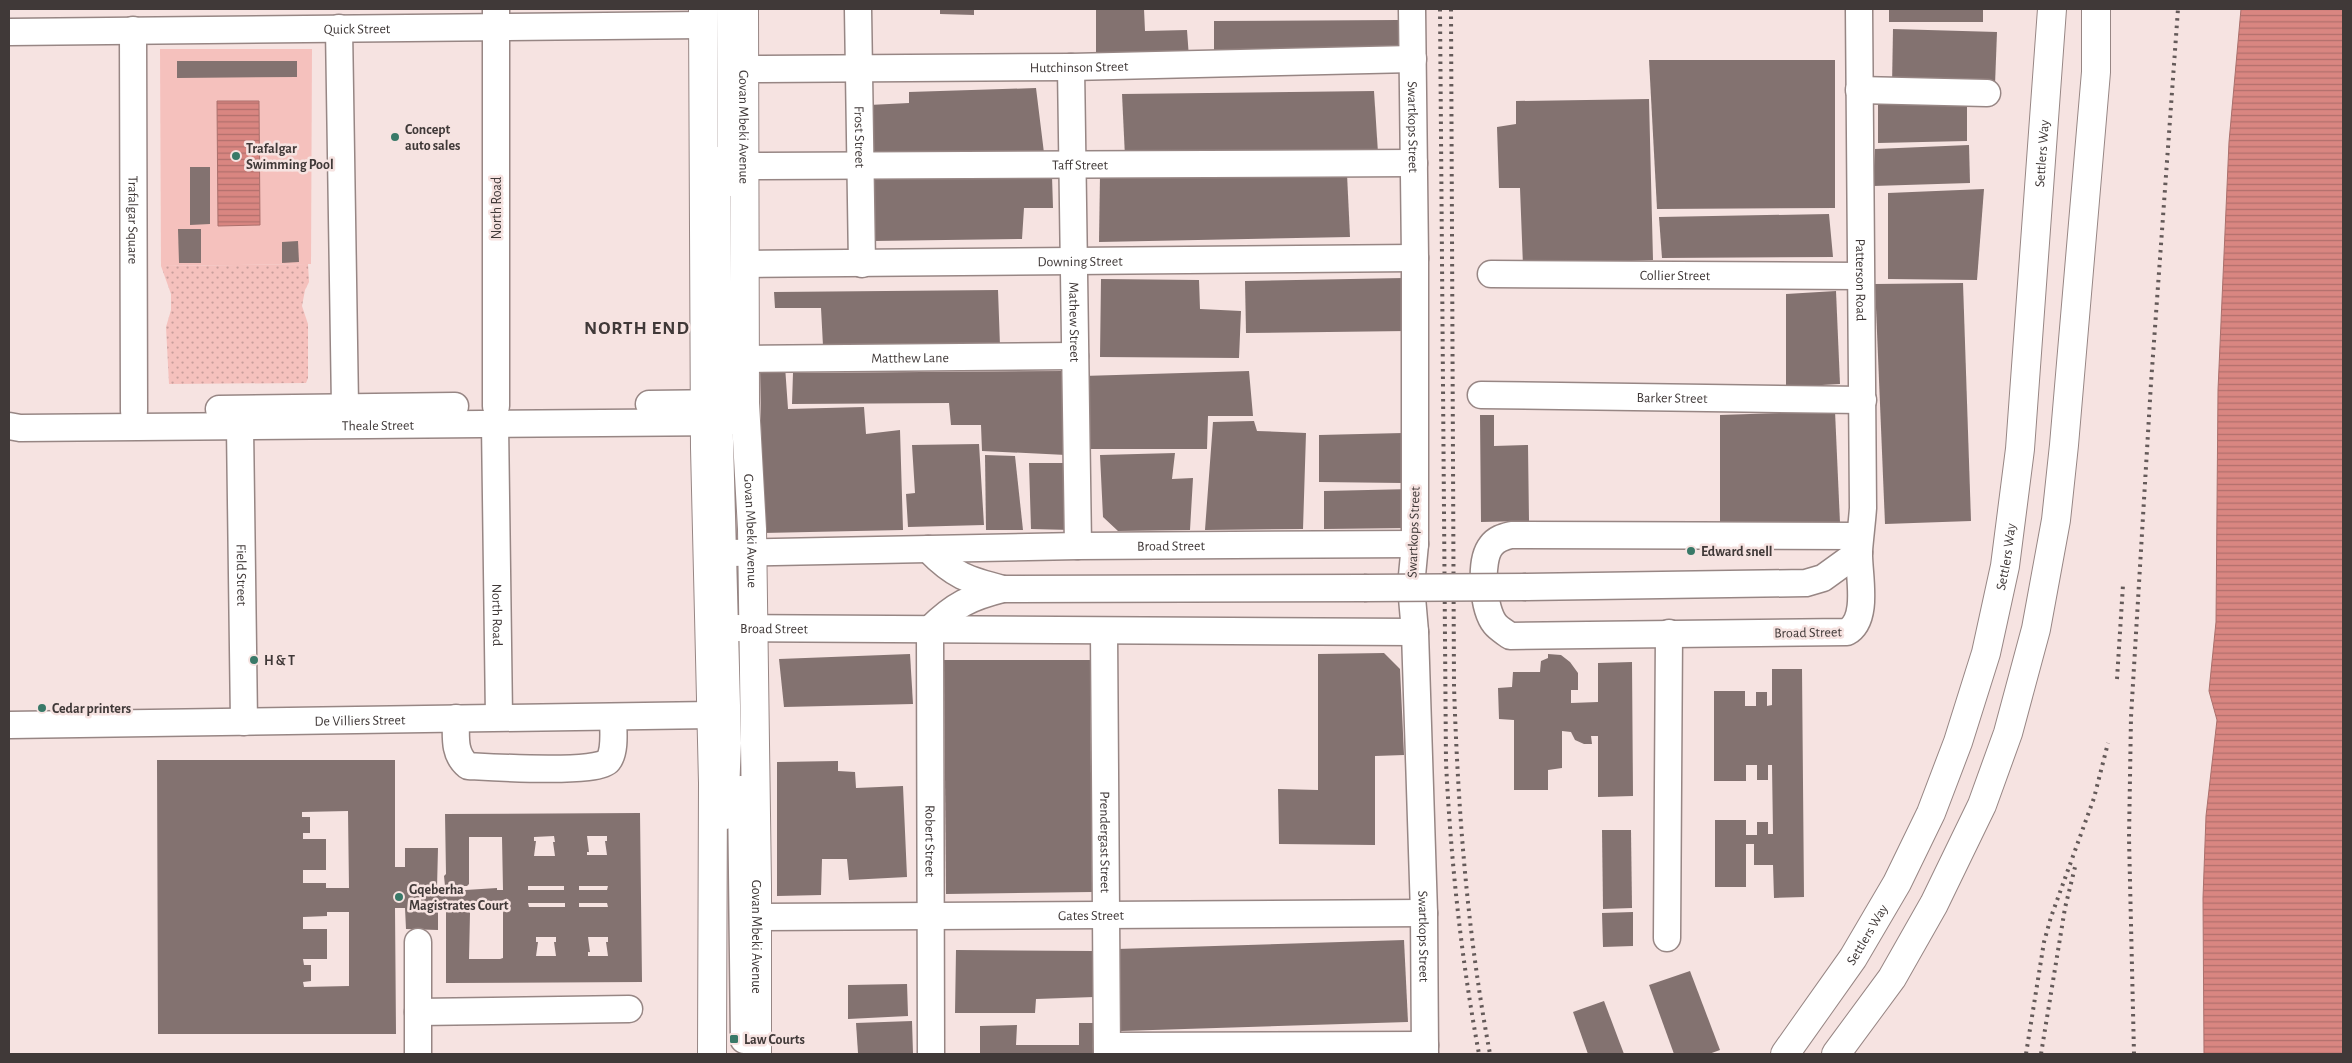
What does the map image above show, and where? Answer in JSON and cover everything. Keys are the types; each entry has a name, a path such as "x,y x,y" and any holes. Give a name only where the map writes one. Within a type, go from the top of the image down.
{"main road":[{"name":"Govan Mbeki Avenue","path":"712,1054 712,715 732,628 726,412 745,359 744,9"},
{"path":"2034,9 2043,131"},
{"name":"Settlers Way","path":"1785,1054 1853,958 1897,882 1931,813 1958,742 1986,653 2005,566 2020,449 2052,9"},
{"path":"1836,1054 1892,978 1934,904 1982,805 2008,733 2036,629 2056,520 2096,72 2096,9"},
{"path":"2096,72 2111,9"},
{"name":"Govan Mbeki Avenue","path":"707,14 726,412 732,628 757,916 757,1054"},
{"path":"1856,1054 1874,1021 1892,978"}],"street":[{"path":"726,412 730,9"},
{"name":"Frost Street","path":"858,9 862,264"},
{"name":"Swartkops Street","path":"1412,9 1415,258 1415,544 1411,586 1415,632 1424,913 1425,1050"},
{"name":"Patterson Road","path":"1859,9 1860,276 1863,400 1863,508 1860,544"},
{"name":"Quick Street","path":"9,32 133,30 238,19 339,28 496,18 707,14"},
{"name":"North Road","path":"496,18 496,415 499,717"},
{"path":"339,28 345,406"},
{"name":"Trafalgar Square","path":"133,30 134,411"},
{"name":"Hutchinson Street","path":"744,69 1071,67 1413,59"},
{"name":"Mathew Street","path":"1071,67 1078,546"},
{"path":"1859,90 1986,93"},
{"name":"Taff Street","path":"745,166 1414,163"},
{"name":"Downing Street","path":"745,264 1415,258"},
{"name":"Collier Street","path":"1490,274 1860,276"},
{"name":"Matthew Lane","path":"745,359 1075,356"},
{"name":"Barker Street","path":"1480,395 1863,400"},
{"name":"Theale Street","path":"12,424 20,412 345,406 496,415"},
{"name":"Theale Street","path":"12,424 240,427 496,415 726,412"},
{"name":"Field Street","path":"240,427 244,722"},
{"name":"Broad Street","path":"1511,535 1860,544 1860,613 1854,628 1847,632 1510,636 1494,624 1488,612 1484,566 1486,555 1490,546 1496,541 1511,535"},
{"name":"Broad Street","path":"731,553 1078,546 1415,544"},
{"path":"930,629 945,614 967,599 1003,589 1806,584 1823,578 1860,544"},
{"path":"928,549 952,572 965,578 1003,589"},
{"path":"725,1054 723,886 732,628"},
{"path":"732,628 744,1054"},
{"name":"Broad Street","path":"732,628 1415,632"},
{"name":"Robert Street","path":"930,629 931,1054"},
{"name":"Prendergast Street","path":"1104,631 1107,1050"},
{"path":"1667,938 1669,633"},
{"name":"De Villiers Street","path":"9,725 712,715"},
{"path":"456,718 457,753 460,760 468,766 595,768 607,764 612,756 613,717"},
{"name":"Gates Street","path":"757,916 1424,913"},
{"path":"418,942 418,1054"},
{"path":"418,1012 629,1009"},
{"path":"1107,1050 1425,1050"}],"shaded area":[{"path":"2241,9 2343,9 2343,1054 2204,1054 2203,898 2206,816 2217,720 2209,691 2216,622 2218,390 2229,142"},
{"name":"Trafalgar Swimming Pool","path":"160,49 312,49 311,264 161,266"},
{"path":"217,101 259,101 260,225 218,226"},
{"path":"308,264 309,282 305,290 302,306 308,324 308,378 306,383 169,384 166,327 171,310 171,294 161,266"}],"building":[{"path":"940,9 974,9 974,15 940,14"},
{"path":"1096,9 1144,9 1145,31 1187,30 1189,58 1096,56"},
{"path":"1889,9 1983,9 1983,22 1889,22"},
{"path":"1398,20 1399,53 1214,55 1214,21"},
{"path":"1893,29 1997,32 1995,85 1892,86"},
{"path":"1649,60 1835,60 1835,208 1657,209"},
{"path":"177,61 297,61 297,77 177,78"},
{"path":"1036,88 1044,153 872,157 869,105 909,103 909,92"},
{"path":"1374,91 1378,153 1125,157 1122,94"},
{"path":"1878,97 1967,97 1967,141 1878,143"},
{"path":"1649,99 1653,260 1523,266 1520,188 1499,188 1497,127 1516,124 1516,101"},
{"path":"1969,145 1970,183 1873,186 1875,149"},
{"path":"190,167 210,167 210,224 190,225"},
{"path":"1347,174 1350,237 1099,242 1100,176"},
{"path":"871,176 1052,176 1053,208 1024,208 1022,239 873,241"},
{"path":"1984,189 1977,280 1888,279 1888,193"},
{"path":"1829,214 1833,257 1662,258 1659,217"},
{"path":"178,229 201,229 201,263 179,263"},
{"path":"298,241 299,262 282,263 282,242"},
{"path":"1404,278 1407,331 1246,333 1245,281"},
{"path":"1101,279 1199,280 1200,309 1241,311 1239,358 1100,357"},
{"path":"1963,283 1971,521 1885,524 1875,284"},
{"path":"998,290 1000,346 823,346 821,308 775,308 774,292"},
{"path":"1836,291 1840,384 1786,387 1786,294"},
{"path":"785,366 788,409 864,407 866,434 900,430 903,530 763,533 760,367"},
{"path":"1065,371 1066,455 982,451 981,425 951,425 949,403 792,404 793,373"},
{"path":"1249,371 1253,416 1208,416 1207,449 1085,449 1083,376"},
{"path":"1835,411 1840,523 1720,523 1720,415"},
{"path":"1480,415 1494,415 1494,446 1528,445 1529,521 1481,522"},
{"path":"1254,421 1257,431 1306,433 1303,529 1205,530 1213,422"},
{"path":"1403,433 1402,483 1319,482 1319,435"},
{"path":"979,444 984,525 908,527 906,494 915,493 912,445"},
{"path":"1175,453 1172,479 1193,478 1190,530 1118,531 1103,517 1100,455"},
{"path":"985,455 1015,456 1023,530 986,530"},
{"path":"1029,463 1070,463 1071,530 1031,529"},
{"path":"1412,489 1411,528 1324,529 1324,491"},
{"path":"1384,653 1400,669 1404,755 1375,756 1375,845 1279,844 1278,789 1318,790 1318,654"},
{"path":"910,654 913,704 784,707 779,659"},
{"path":"1548,654 1561,655 1570,662 1578,673 1578,690 1571,690 1571,703 1598,702 1598,663 1632,662 1633,796 1598,797 1598,736 1591,736 1592,744 1584,744 1575,740 1571,732 1562,731 1562,768 1548,770 1548,790 1514,790 1514,720 1499,719 1498,688 1512,687 1513,672 1540,672 1541,661 1548,658"},
{"path":"944,660 1090,660 1092,892 946,894"},
{"path":"1772,669 1802,669 1804,897 1774,898 1773,865 1754,865 1754,844 1746,844 1746,887 1715,887 1715,820 1746,820 1746,835 1757,835 1757,822 1768,822 1768,834 1773,834 1772,765 1768,765 1768,780 1757,780 1757,765 1746,765 1746,781 1714,781 1714,691 1745,691 1745,706 1756,706 1756,692 1767,692 1767,706 1772,705"},
{"name":"Gqeberha Magistrates Court","path":"157,760 395,760 395,867 405,867 405,848 438,848 437,888 450,889 450,891 497,888 497,890 503,890 502,837 469,837 469,884 467,886 445,886 445,814 640,813 642,982 446,983 446,910 467,910 470,913 469,959 500,959 503,958 503,905 497,904 497,907 474,907 475,905 438,908 438,930 406,929 405,908 395,908 396,1034 158,1034","holes":["348,811 349,888 326,888 326,883 303,883 303,870 326,870 326,839 303,839 303,833 310,833 310,817 302,817 302,812","554,836 555,856 534,856 536,841 534,841 534,837","587,836 607,836 607,841 605,841 607,855 587,855 587,852 589,852","528,886 564,886 564,890 528,890","579,886 608,886 607,890 579,890","528,903 565,903 565,907 529,907","579,903 607,903 608,907 579,907","327,912 349,912 349,986 304,987 303,982 311,981 311,965 304,965 303,959 327,959 327,929 303,929 303,917 327,916","536,937 556,937 556,942 554,942 556,956 536,956 538,942 536,942","588,937 608,937 608,942 606,942 608,956 588,956 588,952 590,952"]},
{"path":"838,761 838,771 855,772 856,788 903,786 907,877 849,880 847,859 822,859 821,895 777,896 777,762"},
{"path":"1602,830 1631,830 1632,908 1603,909"},
{"path":"1633,912 1633,946 1603,947 1602,913"},
{"path":"1404,940 1408,1022 1121,1031 1117,949"},
{"path":"956,950 1093,951 1094,997 1036,999 1035,1013 955,1013"},
{"path":"1690,971 1720,1050 1709,1054 1674,1054 1649,985"},
{"path":"907,984 908,1016 848,1019 848,985"},
{"path":"1604,1001 1624,1054 1588,1054 1573,1012"},
{"path":"912,1021 913,1054 858,1053 856,1023"},
{"path":"1079,1023 1100,1023 1101,1054 980,1054 980,1026 1017,1025 1016,1045 1079,1045"}],"railway":[{"path":"1440,9 1446,763 1458,909 1467,982 1479,1054"},
{"path":"1451,9 1454,686 1458,779 1465,871 1475,962 1490,1054"},
{"path":"2134,1054 2129,838 2131,717 2151,383 2178,9"},
{"path":"2117,679 2123,585"},
{"path":"2026,1054 2044,942 2051,917 2094,798 2108,743"},
{"path":"2041,1054 2065,908 2076,863"}],"place":[{"name":"Concept auto sales","path":"395,137"},
{"name":"Trafalgar Swimming Pool","path":"236,156"},
{"name":"Edward snell","path":"1691,551"},
{"name":"H & T","path":"254,660"},
{"name":"Cedar printers","path":"42,708"},
{"name":"Gqeberha Magistrates Court","path":"399,897"},
{"name":"Law Courts","path":"734,1039"}],"district":[{"name":"NORTH END","path":"637,327"}]}
